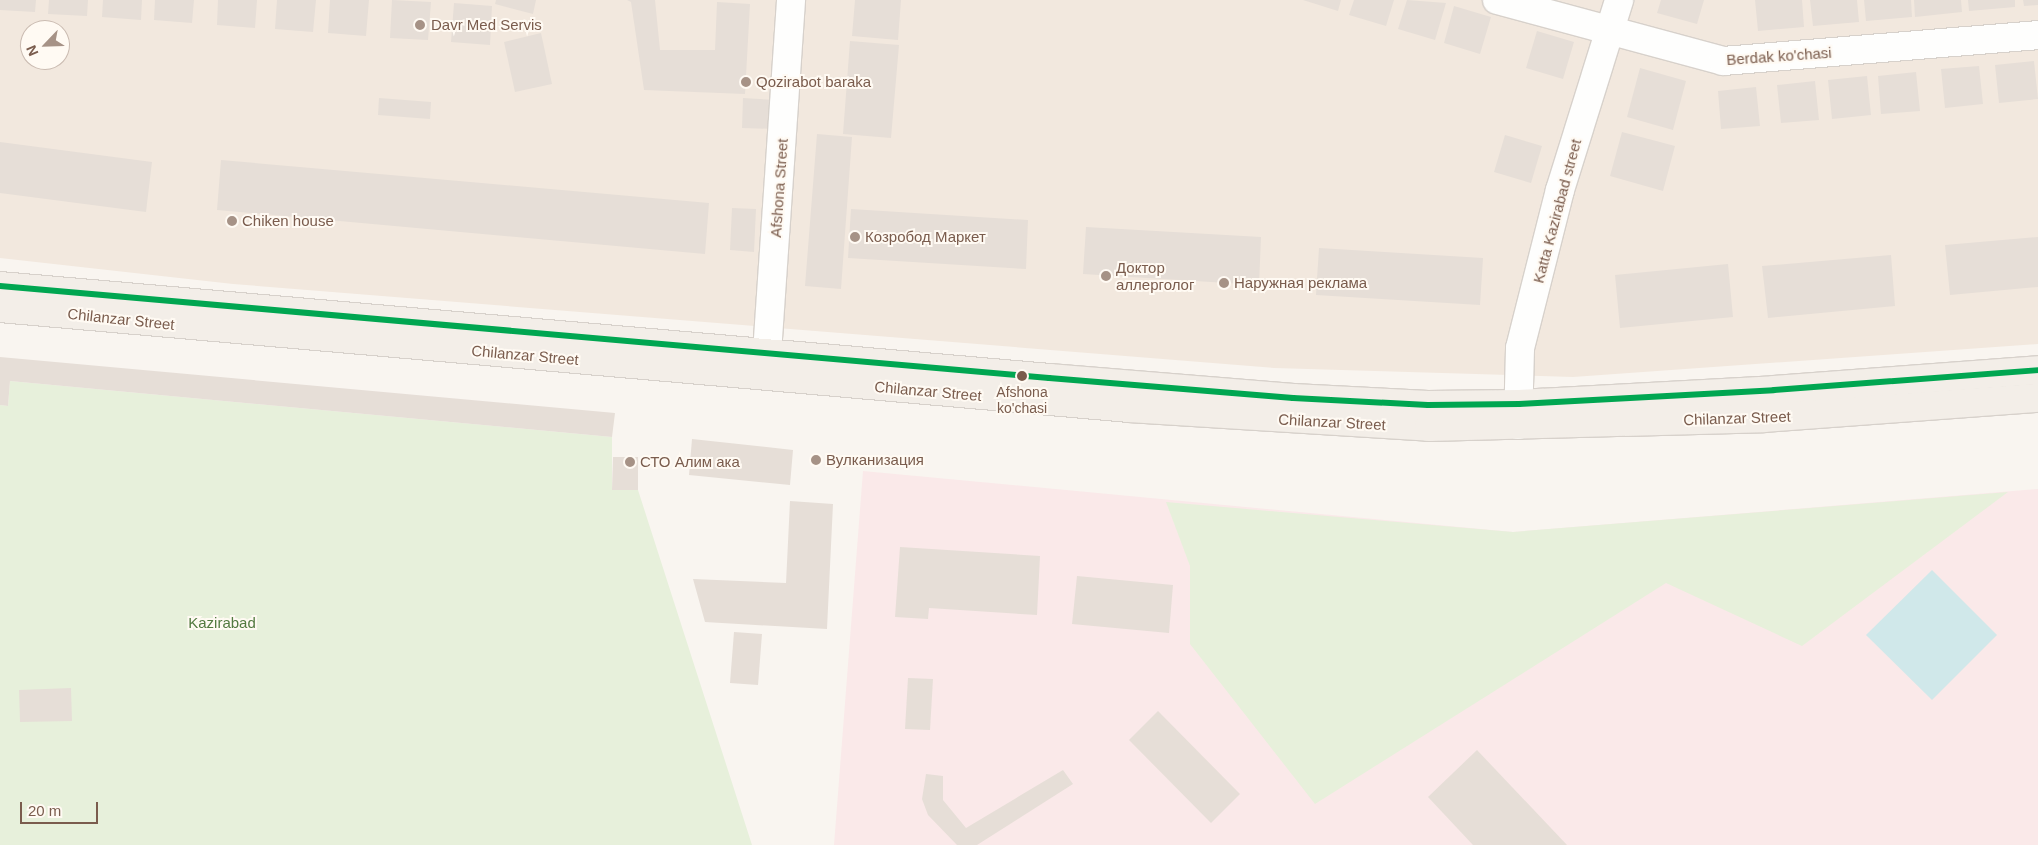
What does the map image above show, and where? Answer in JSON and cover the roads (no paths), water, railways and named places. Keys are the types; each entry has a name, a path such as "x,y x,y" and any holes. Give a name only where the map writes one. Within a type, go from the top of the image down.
{"main road":[{"name":"Chilanzar Street","path":"0,286 766,364"},
{"name":"Chilanzar Street","path":"0,308 766,364 1428,405 1518,415 1762,418 2038,398"},
{"name":"Chilanzar Street","path":"1518,415 1774,390 2038,370"}],"street":[{"name":"Afshona Street","path":"766,364 791,0"},
{"name":"Berdak ko'chasi","path":"1497,0 1609,33 1723,62 2038,35"},
{"name":"Katta Kazirabad street","path":"1518,415 1520,348 1560,190 1619,0"}],"water":[{"path":"1932,570 1997,635 1932,700 1866,635"}],"place":[{"name":"Davr Med Servis","path":"420,25"},
{"name":"Qozirabot baraka","path":"746,82"},
{"name":"Chiken house","path":"232,221"},
{"name":"Козробод Маркет","path":"855,237"},
{"name":"Доктор аллерголог","path":"1106,276"},
{"name":"Наружная реклама","path":"1224,283"},
{"name":"Afshona ko'chasi","path":"1022,376"},
{"name":"Вулканизация","path":"816,460"},
{"name":"СТО Алим ака","path":"630,462"}],"park label":[{"name":"Kazirabad","path":"222,623"}]}
